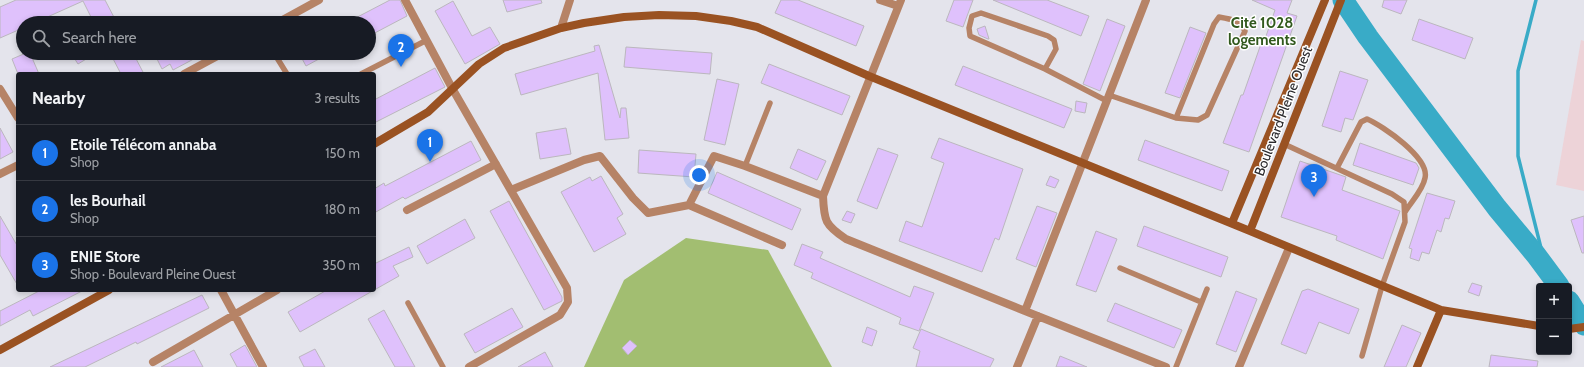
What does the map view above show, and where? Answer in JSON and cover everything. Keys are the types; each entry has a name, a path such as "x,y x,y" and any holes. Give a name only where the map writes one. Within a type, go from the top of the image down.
{"main road":[{"name":"Boulevard Pleine Ouest","path":"1232,224 1309,43 1325,0"},
{"name":"Boulevard Pleine Ouest","path":"1250,231 1341,0"},
{"path":"376,143 428,112 479,64 504,48 561,28 624,17 659,15 696,16 731,21 758,27 869,76 1441,310 1536,326"},
{"path":"0,350 105,292"},
{"path":"1417,367 1441,310"},
{"path":"1572,329 1584,327"}],"street":[{"path":"290,16 319,0"},
{"path":"405,0 452,88 567,288 568,302 560,315 469,367"},
{"path":"561,28 570,0"},
{"path":"880,0 899,3 823,196 824,216 831,229 846,239 1166,367"},
{"path":"1025,311 1146,0"},
{"path":"188,72 210,60"},
{"path":"0,88 16,115"},
{"path":"511,190 584,160 600,156 633,198 648,213 689,205 782,244"},
{"path":"689,205 714,156 745,166 823,196"},
{"path":"407,210 496,164"},
{"path":"0,174 16,166"},
{"path":"1239,367 1289,248"},
{"path":"222,292 263,367"},
{"path":"152,362 274,292"},
{"path":"1017,367 1038,316"}],"lane":[{"path":"1045,69 1056,49 1054,40 1048,36 981,13 972,16 969,28 970,36 1108,98 1176,118 1198,120 1207,115 1245,31 1241,24 1231,19 1219,17 1214,24 1176,118"},
{"path":"366,72 427,40"},
{"path":"278,60 286,72"},
{"path":"745,166 770,102"},
{"path":"1337,168 1361,122 1367,119 1374,122 1404,143 1424,166 1426,176 1423,184 1405,212"},
{"path":"1284,144 1392,194 1404,202 1405,222 1382,286 1362,356"},
{"path":"1120,268 1201,302"},
{"path":"1176,367 1207,289"},
{"path":"408,303 443,367"}],"shaded area":[{"path":"1581,40 1584,41 1584,191 1556,185"}],"green space":[{"path":"686,238 768,250 832,367 584,367 624,280"}],"building":[{"path":"16,0 105,0 113,16 90,16 83,1 50,16 16,16 16,31 0,38 0,7"},
{"path":"390,0 400,0 407,16 376,32 376,16 359,16"},
{"path":"503,0 541,0 542,3 507,12"},
{"path":"781,0 798,0 864,26 856,46 775,13"},
{"path":"954,0 973,0 963,27 946,21"},
{"path":"993,0 1047,0 1089,16 1081,36"},
{"path":"1252,0 1292,0 1287,13 1297,16 1249,152 1223,143 1241,95 1243,95 1262,41 1264,42 1275,10"},
{"path":"1384,0 1407,0 1401,14 1382,7"},
{"path":"453,1 472,36 490,27 500,44 465,64 435,11"},
{"path":"1107,19 1125,26 1100,91 1083,84"},
{"path":"1419,19 1473,38 1465,59 1412,40"},
{"path":"985,26 989,39 979,35 977,29"},
{"path":"1190,27 1206,33 1180,98 1165,93"},
{"path":"599,45 620,118 621,108 626,108 629,138 605,140 598,73 521,95 515,74 595,51 594,46"},
{"path":"626,47 712,53 710,74 624,67"},
{"path":"16,57 16,60 33,60 38,72 17,72 12,59"},
{"path":"75,60 85,60 78,64"},
{"path":"114,60 137,60 143,72 120,72"},
{"path":"158,60 192,60 173,70 170,64 162,69"},
{"path":"303,60 317,60 306,66"},
{"path":"769,64 850,96 842,115 761,83"},
{"path":"963,66 1072,109 1064,128 955,85"},
{"path":"435,68 445,87 376,122 376,99"},
{"path":"1340,71 1368,80 1353,120 1345,118 1341,132 1322,126"},
{"path":"717,79 739,84 725,145 704,140"},
{"path":"1076,101 1087,103 1085,113 1075,111"},
{"path":"0,128 13,152 0,159"},
{"path":"566,128 571,154 540,159 536,133"},
{"path":"939,138 1023,169 999,240 995,238 982,272 899,241 906,221 922,227 944,163 931,158"},
{"path":"1145,140 1229,171 1222,191 1138,160"},
{"path":"471,141 481,160 405,199 403,197 376,212 376,188 384,183 385,186"},
{"path":"1360,143 1416,163 1419,168 1413,185 1353,165"},
{"path":"878,148 898,155 877,209 857,201"},
{"path":"798,149 826,161 817,180 790,168"},
{"path":"639,150 696,154 694,177 638,173"},
{"path":"1300,161 1346,177 1342,190 1400,211 1383,259 1336,240 1337,236 1281,217"},
{"path":"717,172 801,209 792,230 708,193"},
{"path":"601,176 623,214 617,218 626,234 594,252 561,192 590,177 592,181"},
{"path":"1050,176 1059,180 1055,188 1046,185"},
{"path":"1427,193 1455,201 1449,219 1445,218 1441,232 1437,230 1429,254 1422,252 1419,261 1410,258 1412,249 1409,248"},
{"path":"509,201 562,297 562,301 544,310 490,211"},
{"path":"1037,206 1057,213 1036,267 1016,259"},
{"path":"847,211 855,214 851,223 842,220"},
{"path":"0,216 16,244 16,283 0,255"},
{"path":"1584,216 1584,253 1582,253 1571,220"},
{"path":"465,219 475,238 427,264 417,246"},
{"path":"1144,226 1228,257 1221,277 1137,246"},
{"path":"1096,231 1117,239 1096,292 1076,285"},
{"path":"802,244 823,252 820,258 910,297 914,286 934,293 919,331 899,324 901,318 811,278 813,273 794,265"},
{"path":"409,247 413,257 393,266 399,276 376,289 376,263"},
{"path":"1472,283 1482,286 1479,296 1468,292"},
{"path":"1308,289 1359,309 1349,334 1319,322 1306,354 1281,344 1302,291"},
{"path":"1236,291 1257,299 1236,352 1216,344"},
{"path":"37,292 80,292 33,316 30,310 0,326 0,311"},
{"path":"323,292 371,292 300,332 288,312"},
{"path":"202,295 209,308 137,344 136,342 85,367 50,367"},
{"path":"1115,303 1182,330 1174,348 1107,321"},
{"path":"512,308 523,327 475,353 464,334"},
{"path":"384,310 415,367 395,367 368,319"},
{"path":"1402,325 1421,333 1406,367 1384,367"},
{"path":"867,327 877,331 872,346 862,342"},
{"path":"921,329 994,359 990,367 916,367 920,351 913,348"},
{"path":"630,340 637,346 628,355 622,348"},
{"path":"245,345 257,367 237,367 230,354"},
{"path":"315,349 325,367 304,367 299,357"},
{"path":"194,350 203,367 161,367"},
{"path":"545,352 553,367 518,367"},
{"path":"1491,355 1538,361 1537,367 1489,367"},
{"path":"1060,356 1087,367 1056,367"}],"waterway":[{"path":"1343,0 1368,37 1497,208 1536,255 1557,283"},
{"path":"1536,0 1518,71 1518,156 1546,268"},
{"path":"1572,306 1584,325"}],"place":[{"name":"les Bourhail","path":"401,67"},
{"name":"Etoile Télécom annaba","path":"430,162"},
{"name":"ENIE Store","path":"1314,197"}],"district":[{"name":"Cité 1028 logements","path":"1262,32"}]}
